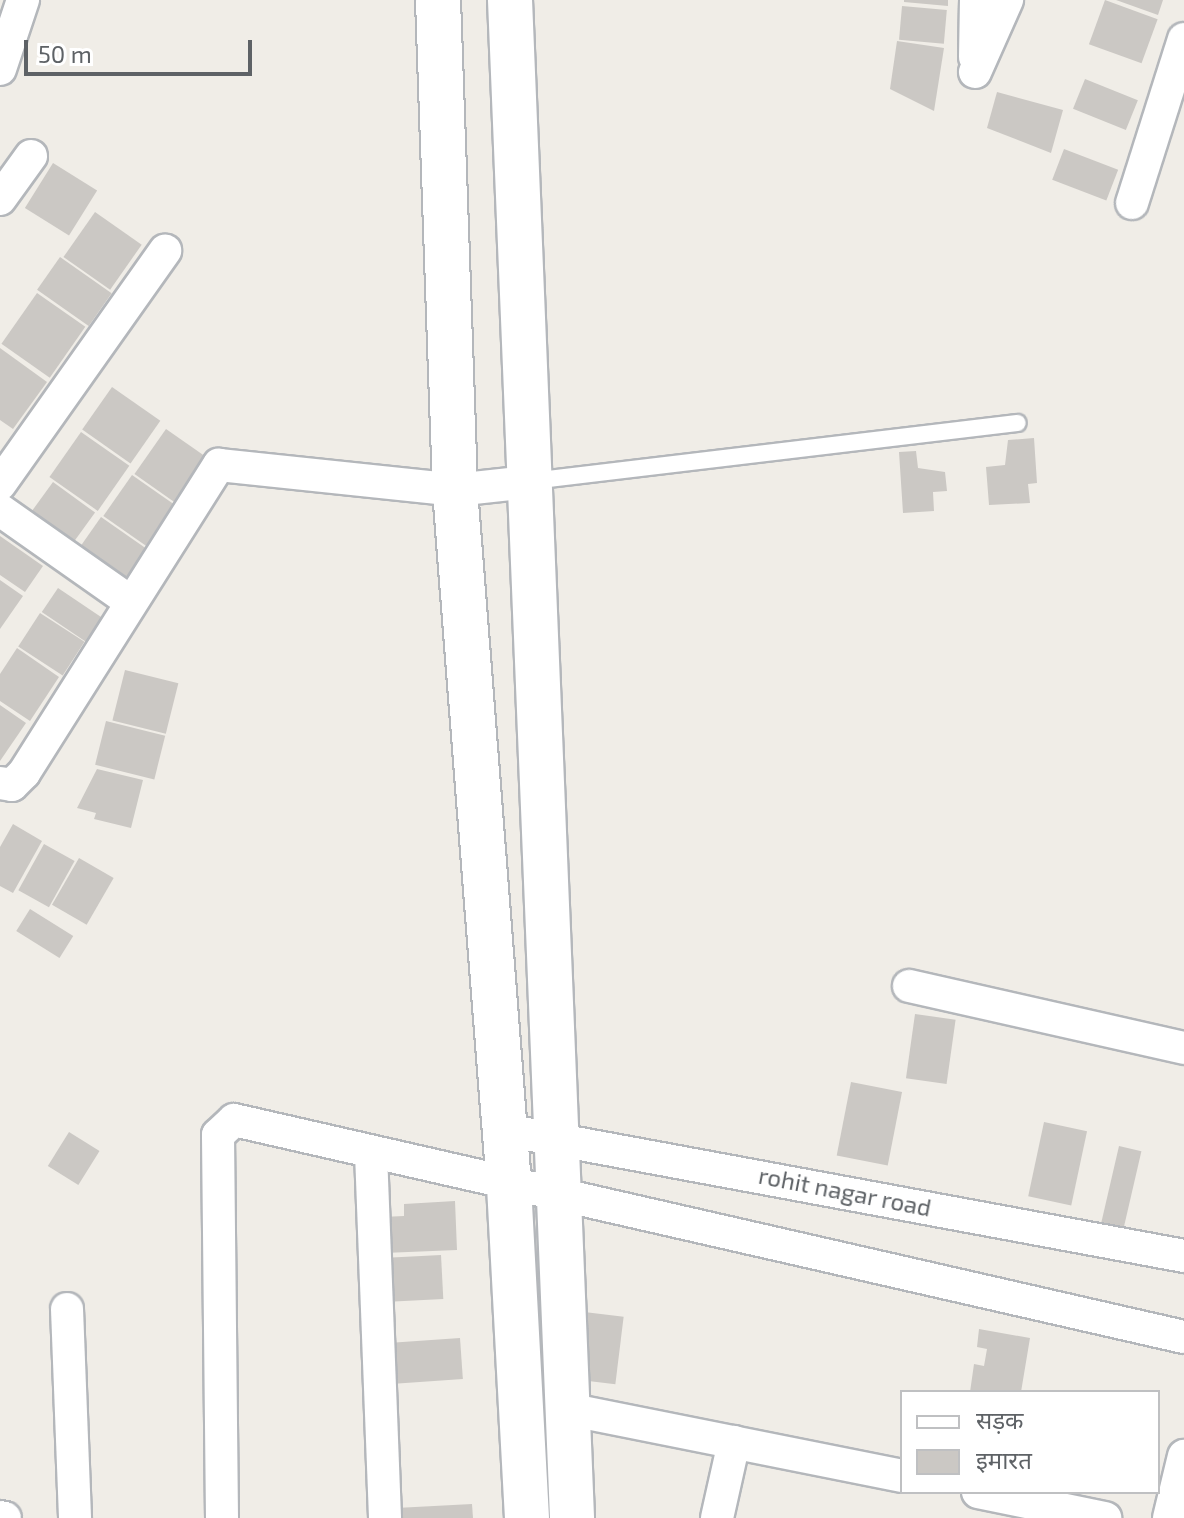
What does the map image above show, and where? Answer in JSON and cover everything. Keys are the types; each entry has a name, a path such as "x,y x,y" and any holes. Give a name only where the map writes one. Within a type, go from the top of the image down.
{"street":[{"path":"0,69 23,0"},
{"path":"438,0 455,490 509,1186 527,1518"},
{"path":"510,0 572,1518"},
{"path":"976,0 975,72 1007,0"},
{"path":"1132,203 1174,105 1184,39"},
{"path":"0,199 31,156"},
{"path":"0,484 165,251"},
{"path":"0,783 12,785 24,773 219,465 455,490 529,482"},
{"path":"0,510 131,602"},
{"path":"909,986 1184,1048"},
{"path":"222,1518 218,1135 234,1120 509,1186 1184,1337"},
{"name":"rohit nagar road","path":"505,1130 557,1135 1184,1256"},
{"path":"371,1153 385,1518"},
{"path":"67,1309 75,1518"},
{"path":"567,1409 900,1476"},
{"path":"717,1518 734,1442"},
{"path":"1169,1518 1184,1456"},
{"path":"967,1518 974,1494"},
{"path":"985,1494 1105,1518"}],"lane":[{"path":"529,482 1018,423"}],"building":[{"path":"948,0 948,6 904,2"},
{"path":"1105,0 1158,19 1142,63 1089,44"},
{"path":"1116,0 1163,0 1158,15"},
{"path":"902,6 947,10 944,44 899,40"},
{"path":"897,41 944,48 934,111 890,89"},
{"path":"1085,79 1138,100 1126,130 1073,109"},
{"path":"997,92 1063,110 1051,153 987,128"},
{"path":"1064,149 1118,170 1106,201 1052,180"},
{"path":"53,163 97,191 69,236 25,208"},
{"path":"95,212 142,245 110,290 63,257"},
{"path":"60,257 112,293 89,326 37,290"},
{"path":"37,293 85,327 50,378 1,344"},
{"path":"0,348 47,382 13,429 0,420"},
{"path":"112,387 160,421 131,463 82,430"},
{"path":"166,429 212,461 180,506 134,474"},
{"path":"81,432 129,466 98,511 49,477"},
{"path":"1034,438 1037,483 1028,484 1030,503 989,505 986,467 1005,465 1008,440"},
{"path":"916,451 918,468 945,472 947,491 933,492 934,511 903,513 899,452"},
{"path":"132,475 180,509 152,550 103,516"},
{"path":"53,482 95,513 66,552 24,522"},
{"path":"101,517 149,551 122,589 74,556"},
{"path":"0,536 43,566 25,592 0,575"},
{"path":"0,580 23,596 0,629"},
{"path":"58,588 104,619 87,643 42,612"},
{"path":"40,613 84,642 63,675 18,647"},
{"path":"17,648 59,677 30,721 0,701 0,674"},
{"path":"125,670 178,683 166,734 112,720"},
{"path":"0,705 26,723 0,761"},
{"path":"106,721 165,736 154,779 95,765"},
{"path":"97,769 143,780 131,828 94,819 96,813 77,808"},
{"path":"13,824 42,841 13,893 0,886 0,847"},
{"path":"44,844 75,861 49,907 18,890"},
{"path":"79,858 114,878 87,925 52,905"},
{"path":"30,909 73,936 59,958 16,931"},
{"path":"915,1014 956,1020 947,1084 906,1078"},
{"path":"851,1082 902,1092 888,1166 837,1156"},
{"path":"1044,1122 1087,1131 1071,1205 1028,1196"},
{"path":"69,1132 100,1151 78,1185 48,1166"},
{"path":"1119,1146 1141,1151 1123,1233 1100,1228"},
{"path":"455,1201 457,1250 384,1253 382,1217 404,1216 404,1204"},
{"path":"441,1255 443,1299 384,1302 382,1258"},
{"path":"576,1311 624,1317 615,1384 568,1378"},
{"path":"979,1329 1030,1338 1021,1390 970,1390 974,1364 984,1366 987,1349 977,1347"},
{"path":"460,1338 463,1379 391,1384 388,1343"},
{"path":"472,1504 473,1518 397,1518 396,1508"}]}
